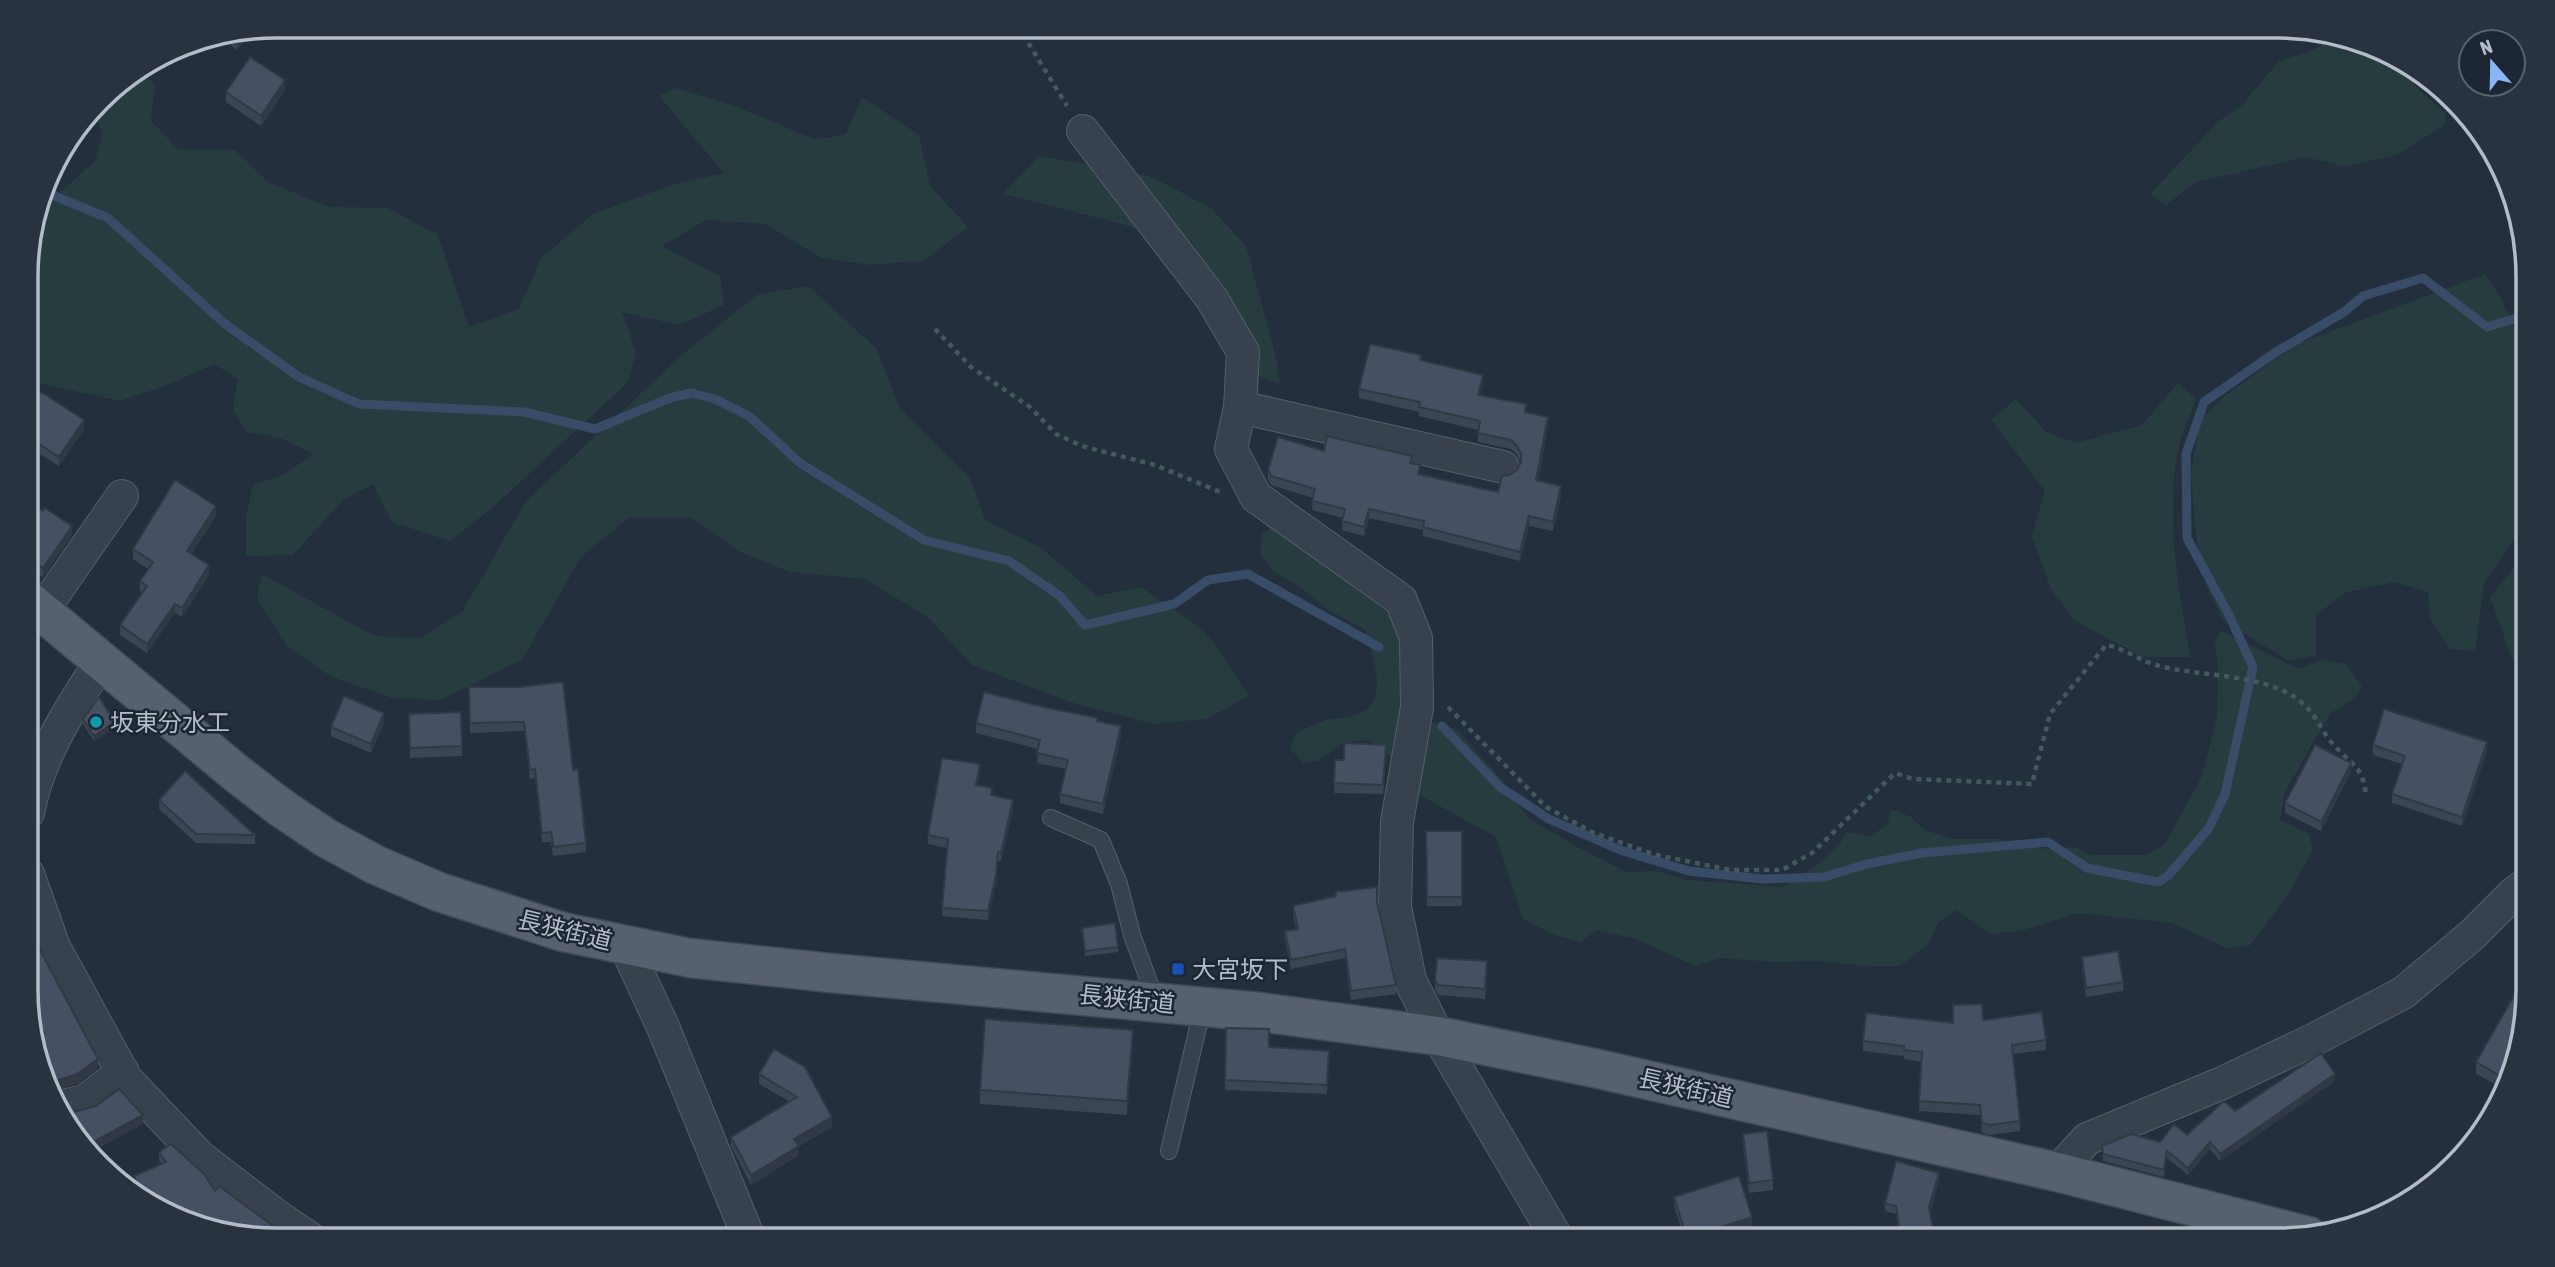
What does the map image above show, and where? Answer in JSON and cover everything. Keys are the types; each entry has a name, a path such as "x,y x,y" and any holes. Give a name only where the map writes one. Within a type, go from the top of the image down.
{"main road":[{"name":"長狭街道","path":"39,608 189,736 280,807 326,838 376,865 439,892 563,932 690,957 831,973 1203,1006 1438,1036 1594,1068 2057,1172 2277,1228"}],"street":[{"path":"1083,131 1212,299 1242,352 1240,407 1231,449 1254,494 1401,600 1416,638 1417,707 1397,822 1395,907 1410,980 1438,1036 1551,1228"},
{"path":"1240,407 1503,467"},
{"path":"39,601 122,496"},
{"path":"38,770 49,745 102,660"},
{"path":"2057,1172 2087,1139 2220,1084 2403,993 2472,935 2516,892"},
{"path":"38,902 54,947 126,1079 200,1157 295,1228"},
{"path":"625,946 663,1027 745,1228"},
{"path":"68,1105 85,1101 122,1072"}],"lane":[{"path":"1051,818 1101,840 1119,884 1132,935 1156,1002"},
{"path":"1170,1151 1203,1006"}],"path":[{"path":"1026,39 1083,131"},
{"path":"935,329 971,367 1030,407 1056,434 1082,446 1155,465 1234,498 1254,494"},
{"path":"1417,683 1452,709 1546,807 1594,833 1656,855 1731,870 1782,870 1812,853 1895,773 1913,779 2032,783 2050,714 2106,645 2156,665 2264,684 2298,699 2312,711 2331,742 2357,767 2364,778 2366,796"}],"green space":[{"path":"2325,43 2355,51 2398,70 2445,113 2445,125 2397,155 2345,166 2305,157 2196,182 2166,205 2150,194 2219,121 2241,106 2279,61 2311,51"},
{"path":"147,77 155,85 151,121 178,149 235,150 268,182 329,207 388,208 438,235 469,327 519,309 541,258 593,214 672,185 724,173 659,96 676,88 735,106 816,140 846,134 862,97 919,135 930,186 968,227 925,260 871,265 821,258 766,224 706,220 662,246 720,276 724,305 679,325 622,312 636,353 628,382 491,509 450,541 392,522 373,484 343,500 293,555 246,556 246,516 253,485 283,475 314,454 278,437 246,432 233,408 238,379 214,364 165,386 119,401 39,383 39,261 43,230 51,201 95,161 102,135 98,120 108,108"},
{"path":"1039,156 1150,176 1211,208 1246,246 1275,353 1280,384 1256,375 1192,242 1003,194"},
{"path":"2485,274 2501,298 2516,328 2516,538 2484,583 2475,651 2450,649 2430,619 2428,592 2394,582 2345,593 2316,615 2316,655 2289,661 2224,621 2206,585 2195,529 2191,473 2200,420 2226,395 2297,344"},
{"path":"808,286 876,348 900,409 970,478 985,520 1040,547 1097,596 1141,587 1195,624 1213,641 1249,696 1206,719 1153,724 1070,702 972,665 929,618 865,579 790,572 740,552 692,518 630,517 581,557 522,660 440,700 392,698 330,676 286,645 257,599 262,574 374,636 420,638 462,612 526,501 682,355 757,295"},
{"path":"2178,383 2196,399 2178,448 2173,506 2175,557 2191,657 2143,657 2075,621 2051,589 2032,536 2045,491 1991,420 2016,399 2046,432 2076,443 2142,425"},
{"path":"1276,525 1393,609 1428,721 1456,729 1502,780 1528,818 1626,872 1656,871 1687,880 1783,887 1819,864 1841,842 1846,832 1871,836 1888,824 1891,809 1911,817 1924,830 1953,839 2000,839 2046,849 2075,847 2091,855 2146,855 2165,844 2202,776 2217,718 2218,668 2215,641 2222,631 2299,669 2321,660 2346,664 2362,686 2355,698 2331,713 2285,792 2280,820 2308,833 2313,850 2286,898 2249,946 2227,948 2172,923 2078,913 2020,931 1990,934 1957,910 1938,923 1928,944 1900,966 1720,958 1695,966 1636,939 1597,930 1580,942 1555,935 1523,919 1496,837 1416,793 1391,757 1369,740 1345,742 1318,761 1303,763 1290,748 1296,733 1326,720 1364,711 1376,695 1376,673 1365,629 1328,610 1296,584 1274,572 1260,554 1262,534"},
{"path":"2516,565 2516,663 2512,659 2490,597"}],"building":[{"path":"250,57 285,80 261,116 226,92"},
{"path":"1370,344 1421,355 1420,360 1483,375 1478,395 1526,404 1525,412 1548,417 1536,480 1561,486 1553,522 1529,516 1520,552 1423,527 1424,521 1369,509 1364,527 1342,521 1345,509 1312,501 1315,489 1271,476 1268,470 1278,437 1324,451 1327,436 1412,456 1410,463 1420,465 1418,474 1498,492 1502,476 1517,470 1521,453 1516,445 1511,440 1478,433 1480,421 1419,407 1420,402 1359,389"},
{"path":"39,392 84,420 59,457 39,444"},
{"path":"175,480 216,506 187,551 209,565 182,608 175,604 147,644 120,625 147,586 140,581 153,562 133,549"},
{"path":"45,508 72,526 43,568 39,565 39,509 43,511"},
{"path":"563,682 573,770 578,769 586,843 553,847 551,832 542,833 535,769 530,770 524,722 470,723 469,687 519,687"},
{"path":"984,692 1098,718 1097,721 1121,726 1103,804 1060,794 1068,760 1037,753 1040,740 976,723"},
{"path":"344,696 384,713 371,744 331,727"},
{"path":"99,697 115,722 94,736 83,719"},
{"path":"2384,709 2487,742 2462,817 2392,794 2405,756 2373,745"},
{"path":"461,712 462,746 410,748 409,714"},
{"path":"1344,743 1386,745 1383,785 1334,783 1335,760 1344,760"},
{"path":"2315,745 2351,763 2321,822 2285,803"},
{"path":"942,758 980,764 976,785 992,788 991,795 1013,800 1001,853 998,852 988,911 942,908 948,839 928,835"},
{"path":"185,771 255,835 196,834 159,800"},
{"path":"1426,831 1462,831 1462,897 1427,897"},
{"path":"1377,887 1377,902 1396,985 1351,991 1345,949 1291,960 1285,931 1298,929 1293,906 1336,896 1335,892"},
{"path":"1115,923 1118,947 1085,951 1082,928"},
{"path":"38,946 98,1059 77,1074 57,1081 44,1033 38,990"},
{"path":"2118,951 2123,982 2086,988 2082,957"},
{"path":"1437,958 1487,961 1485,989 1438,985 1435,980"},
{"path":"2516,992 2512,1037 2500,1076 2476,1062"},
{"path":"1982,1004 1983,1020 2042,1012 2046,1040 2012,1045 2020,1121 1990,1125 1982,1123 1980,1105 1919,1101 1922,1052 1904,1050 1904,1046 1863,1041 1866,1013 1953,1023 1953,1005"},
{"path":"985,1019 1133,1030 1127,1101 980,1090"},
{"path":"1226,1028 1269,1029 1269,1047 1329,1051 1327,1085 1225,1080"},
{"path":"774,1049 805,1067 832,1117 794,1139 799,1146 751,1175 731,1137 797,1097 759,1074"},
{"path":"2321,1053 2335,1074 2220,1154 2210,1142 2188,1168 2167,1151 2164,1170 2103,1154 2102,1146 2131,1134 2160,1142 2174,1124 2187,1135 2224,1101 2235,1111"},
{"path":"119,1089 143,1115 94,1142 72,1112 96,1106"},
{"path":"1767,1131 1773,1180 1749,1183 1743,1134"},
{"path":"171,1144 204,1174 215,1191 219,1186 276,1228 230,1224 200,1216 171,1204 144,1188 136,1182 134,1176 166,1162 159,1152"},
{"path":"1896,1161 1939,1173 1929,1207 1933,1228 1899,1228 1896,1206 1885,1203"},
{"path":"1739,1176 1752,1217 1718,1228 1684,1228 1674,1197"}],"waterway":[{"path":"53,195 108,218 224,323 299,377 359,404 524,412 595,429 670,398 691,393 715,399 749,416 800,463 924,540 1009,561 1060,596 1085,625 1174,604 1208,580 1248,574 1379,647"},
{"path":"1442,726 1500,787 1549,819 1620,850 1689,871 1762,879 1824,877 1867,864 1922,853 2048,842 2087,868 2158,882 2168,876 2209,828 2225,794 2253,667 2228,613 2187,538 2186,454 2204,402 2276,352 2344,312 2363,296 2423,278 2487,327 2516,318"}],"place":[{"name":"坂東分水工","path":"96,722"},
{"name":"大宮坂下","path":"1178,969"}]}
